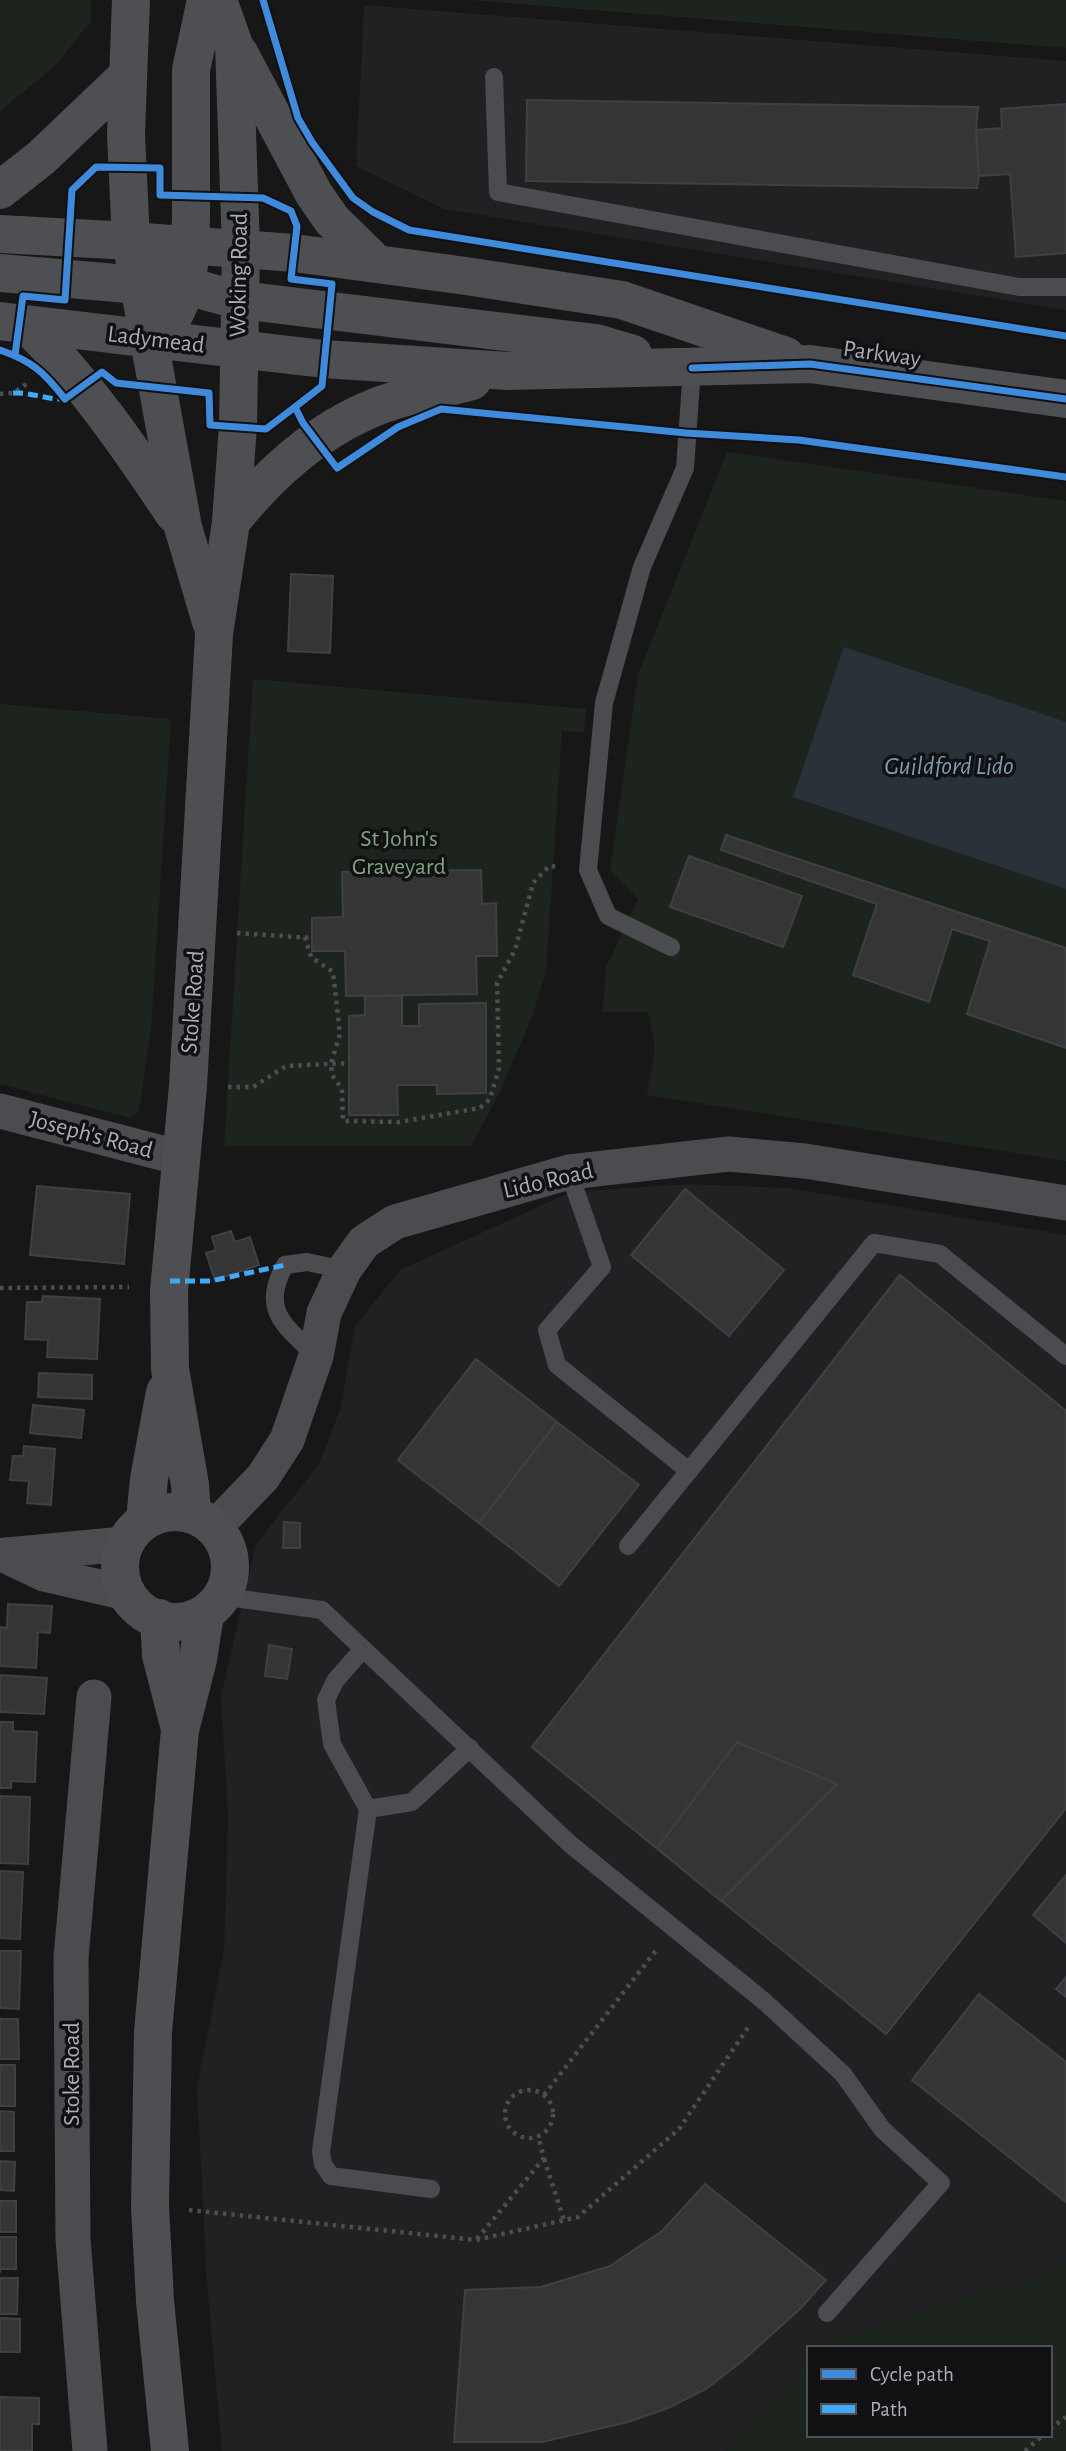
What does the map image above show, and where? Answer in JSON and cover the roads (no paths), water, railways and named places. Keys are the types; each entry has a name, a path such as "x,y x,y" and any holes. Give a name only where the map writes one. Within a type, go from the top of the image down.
{"main road":[{"path":"131,0 127,76 127,167 131,241 149,339 162,330 174,315 183,291 191,246 191,70 206,0"},
{"name":"Woking Road","path":"218,0 234,45 241,249 238,426"},
{"path":"234,45 314,194 332,220 376,263"},
{"path":"0,190 41,158 127,76"},
{"path":"0,234 241,249"},
{"path":"131,241 147,262 221,325 238,350"},
{"name":"Parkway","path":"241,249 376,263 622,300 810,364"},
{"path":"0,273 139,285 240,300 596,343 683,367"},
{"path":"14,323 62,360 138,460 183,527"},
{"name":"Ladymead","path":"14,323 354,362"},
{"name":"Stoke Road","path":"149,339 183,527 214,634"},
{"name":"Parkway","path":"354,362 508,370 810,364 1066,399"},
{"path":"231,522 272,476 340,424 415,394 454,387 508,370"},
{"name":"Stoke Road","path":"170,2451 155,2301 150,2206 153,2032 180,1730 212,1608 226,1588 230,1559 226,1544 203,1521 190,1485 170,1369 169,1291 188,1086 214,634 231,522 238,426"},
{"name":"Stoke Road","path":"126,1593 119,1576 120,1560 135,1532 149,1479 170,1369"},
{"path":"135,1532 166,1512 203,1521"},
{"path":"126,1593 137,1607 152,1617 188,1620 212,1608"},
{"name":"Stoke Road","path":"159,1618 161,1655 180,1730"}],"street":[{"name":"Joseph's Road","path":"0,1111 181,1158"},
{"name":"Lido Road","path":"203,1521 263,1477 288,1440 316,1356 324,1313 344,1270 364,1242 395,1222 569,1172 729,1154 805,1161 1066,1203"},
{"path":"2,1555 135,1532"},
{"path":"2,1555 44,1574 126,1593"},
{"name":"Stoke Road","path":"90,2451 73,2239 71,1958 94,1697"}],"lane":[{"path":"494,77 498,192 1019,287 1066,287"},
{"path":"671,947 608,916 588,870 604,703 642,567 685,468 683,367"},
{"path":"569,1172 602,1267 547,1331 556,1365 689,1471"},
{"path":"628,1546 874,1243 940,1254 1066,1356"},
{"path":"316,1356 280,1322 274,1300 276,1282 285,1265 307,1262 344,1270"},
{"path":"212,1608 234,1598 322,1611 570,1844 765,2002 843,2074 882,2129 941,2183 827,2313"},
{"path":"363,1649 335,1681 326,1700 332,1744 368,1810 321,2152 323,2164 331,2176 431,2189"},
{"path":"368,1810 412,1802 470,1748"}],"water":[{"name":"Guildford Lido","path":"844,647 1066,722 1066,889 793,797"}],"park label":[{"name":"St John's Graveyard","path":"399,853"}]}
